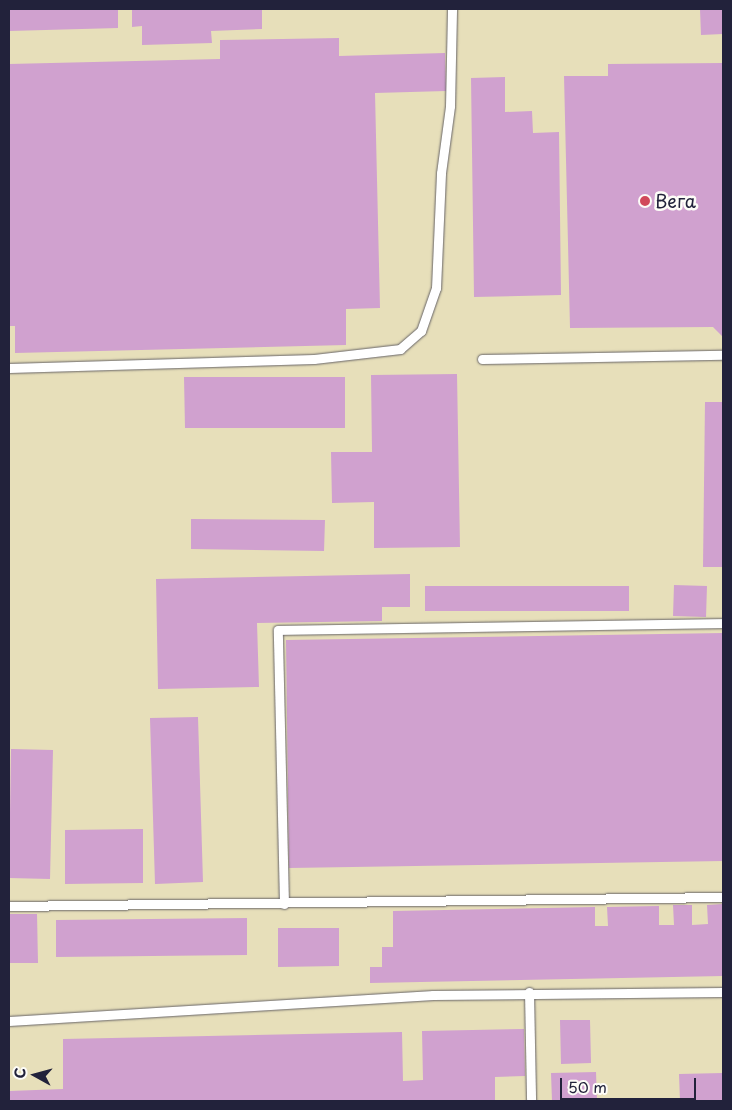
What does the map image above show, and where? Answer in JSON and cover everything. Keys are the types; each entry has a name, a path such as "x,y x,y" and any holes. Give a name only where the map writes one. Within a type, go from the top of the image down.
{"lane":[{"path":"9,368 324,359 400,349 421,331 436,288 441,172 450,106 452,9"},
{"path":"482,359 723,355"},
{"path":"284,904 278,630 723,623"},
{"path":"9,906 723,897"},
{"path":"9,1021 529,992 723,992"},
{"path":"529,992 531,1101"}],"building":[{"path":"9,9 118,9 118,28 9,31"},
{"path":"132,9 262,9 262,29 211,31 212,43 142,45 142,26 132,27"},
{"path":"700,9 723,9 723,34 701,35"},
{"path":"339,38 339,56 445,53 446,91 375,93 380,308 346,309 346,345 15,353 15,326 9,326 9,64 220,59 220,40"},
{"name":"Вега","path":"723,63 723,337 713,327 570,328 564,76 608,76 608,64"},
{"path":"505,77 505,112 532,111 533,133 559,132 561,295 474,297 471,78"},
{"path":"457,374 460,547 374,548 374,502 332,503 331,452 372,452 371,375"},
{"path":"184,377 345,377 345,428 185,428"},
{"path":"705,402 723,402 723,567 703,567"},
{"path":"191,519 325,520 324,551 191,549"},
{"path":"410,574 410,607 382,607 382,621 257,623 259,687 158,689 156,579"},
{"path":"674,585 707,586 706,617 673,616"},
{"path":"425,586 629,586 629,611 425,611"},
{"path":"723,633 723,861 289,868 286,640"},
{"path":"198,717 203,882 155,884 150,718"},
{"path":"11,749 53,750 50,879 9,878"},
{"path":"143,829 143,883 65,884 65,830"},
{"path":"723,904 723,976 370,983 370,967 382,967 382,947 393,947 393,911 595,907 595,926 608,926 607,907 659,906 659,925 674,925 673,905 692,905 692,925 708,924 707,905"},
{"path":"9,914 37,914 38,963 9,963"},
{"path":"247,918 247,955 56,957 56,920"},
{"path":"278,928 339,928 339,966 278,967"},
{"path":"560,1020 590,1020 591,1063 561,1064"},
{"path":"524,1029 525,1076 495,1077 495,1101 9,1101 9,1091 63,1089 63,1039 402,1032 403,1081 423,1080 422,1031"},
{"path":"596,1072 597,1101 552,1101 551,1073"},
{"path":"723,1073 723,1101 680,1101 679,1074"}],"place":[{"name":"Вега","path":"645,201"}]}
